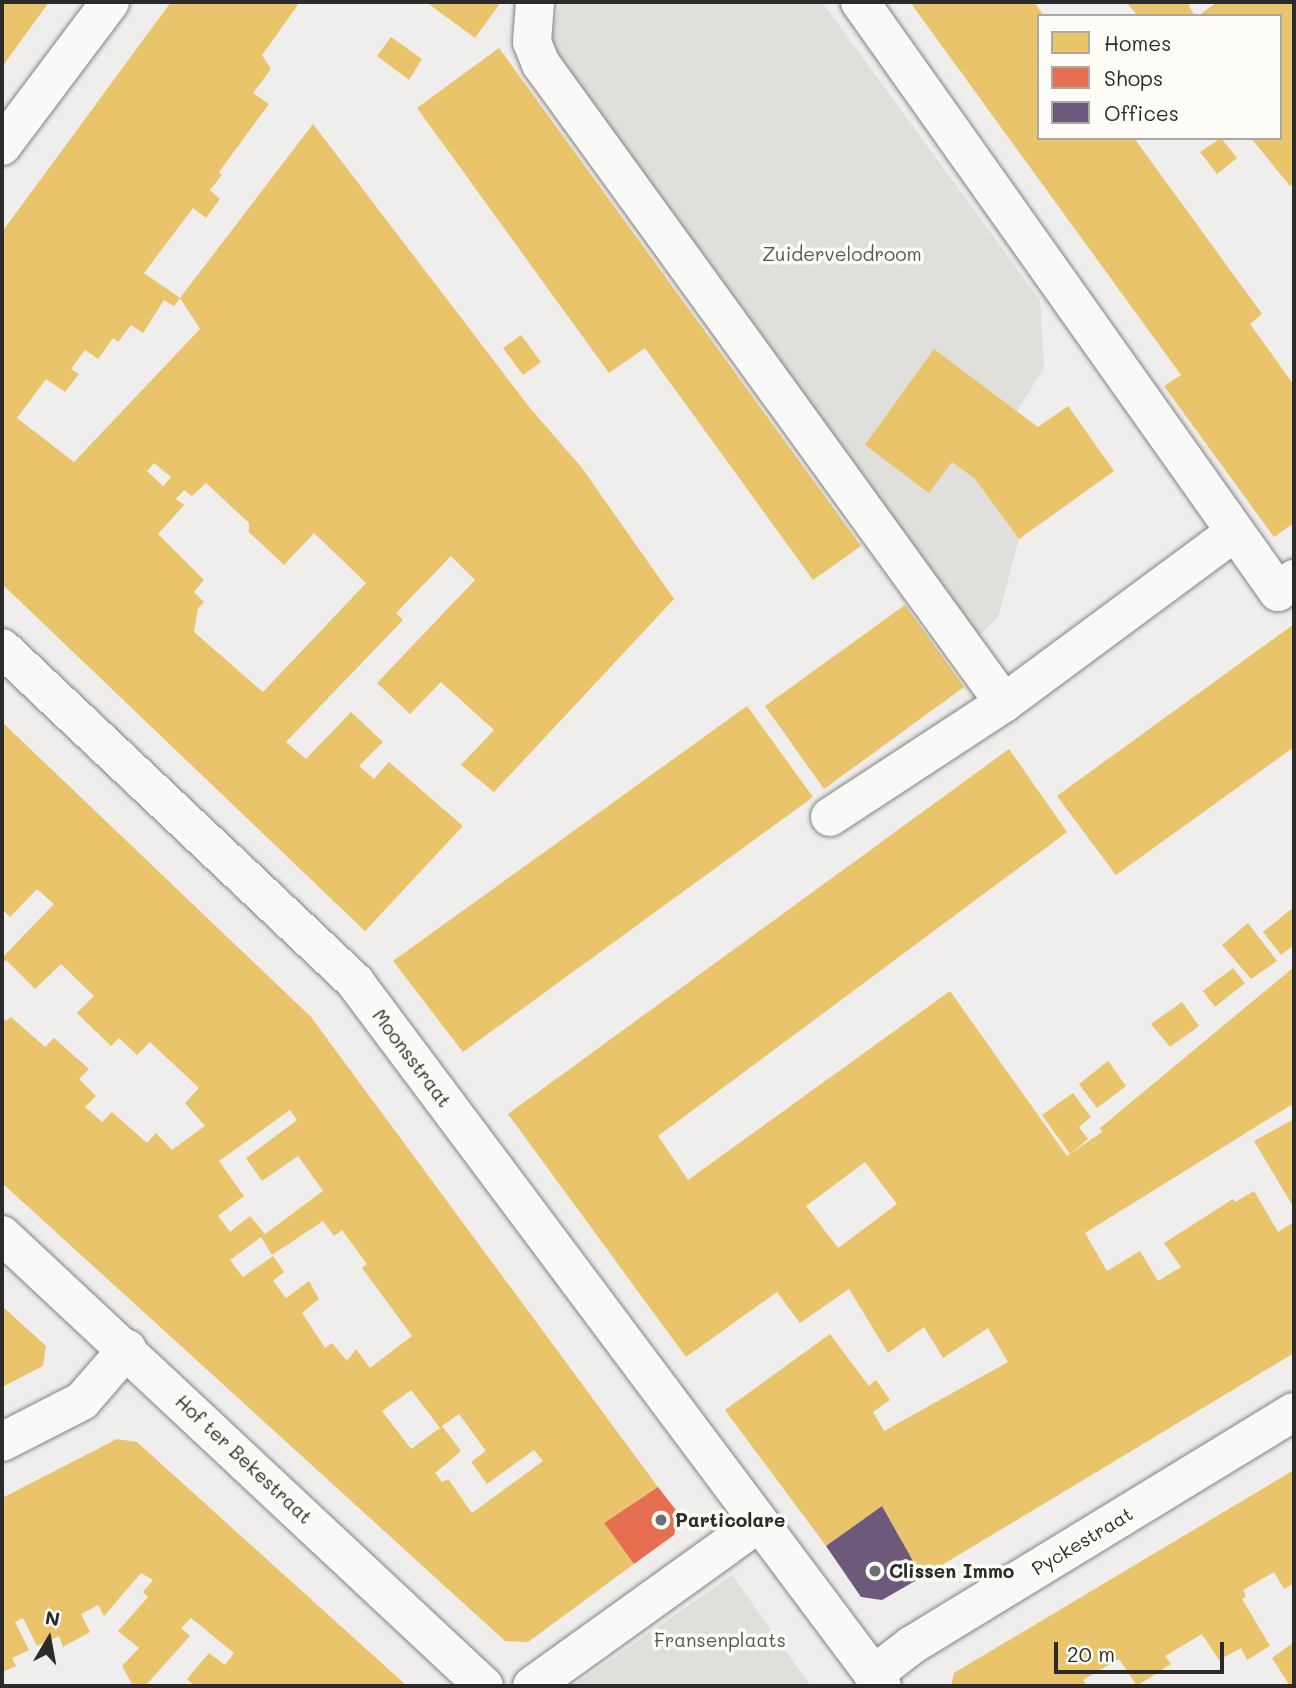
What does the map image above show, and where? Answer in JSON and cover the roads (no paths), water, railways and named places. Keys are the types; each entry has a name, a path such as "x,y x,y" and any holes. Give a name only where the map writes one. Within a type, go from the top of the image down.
{"street":[{"path":"2,146 110,2"},
{"path":"535,2 532,43 541,64 1004,703"},
{"path":"860,2 1278,592 1294,579"},
{"path":"830,817 1004,703 1234,533"},
{"name":"Moonsstraat","path":"2,648 355,982 759,1523"},
{"name":"Hof ter Bekestraat","path":"2,1235 127,1349 484,1686"},
{"path":"2,1442 82,1401 127,1349"},
{"name":"Pyckestraat","path":"878,1681 912,1644 1294,1412"},
{"path":"532,1686 759,1523 878,1681"}],"place":[{"name":"Particolare","path":"661,1520"},
{"name":"Clissen Immo","path":"875,1571"}],"park label":[{"name":"Zuidervelodroom","path":"842,254"},
{"name":"Fransenplaats","path":"720,1640"}]}
